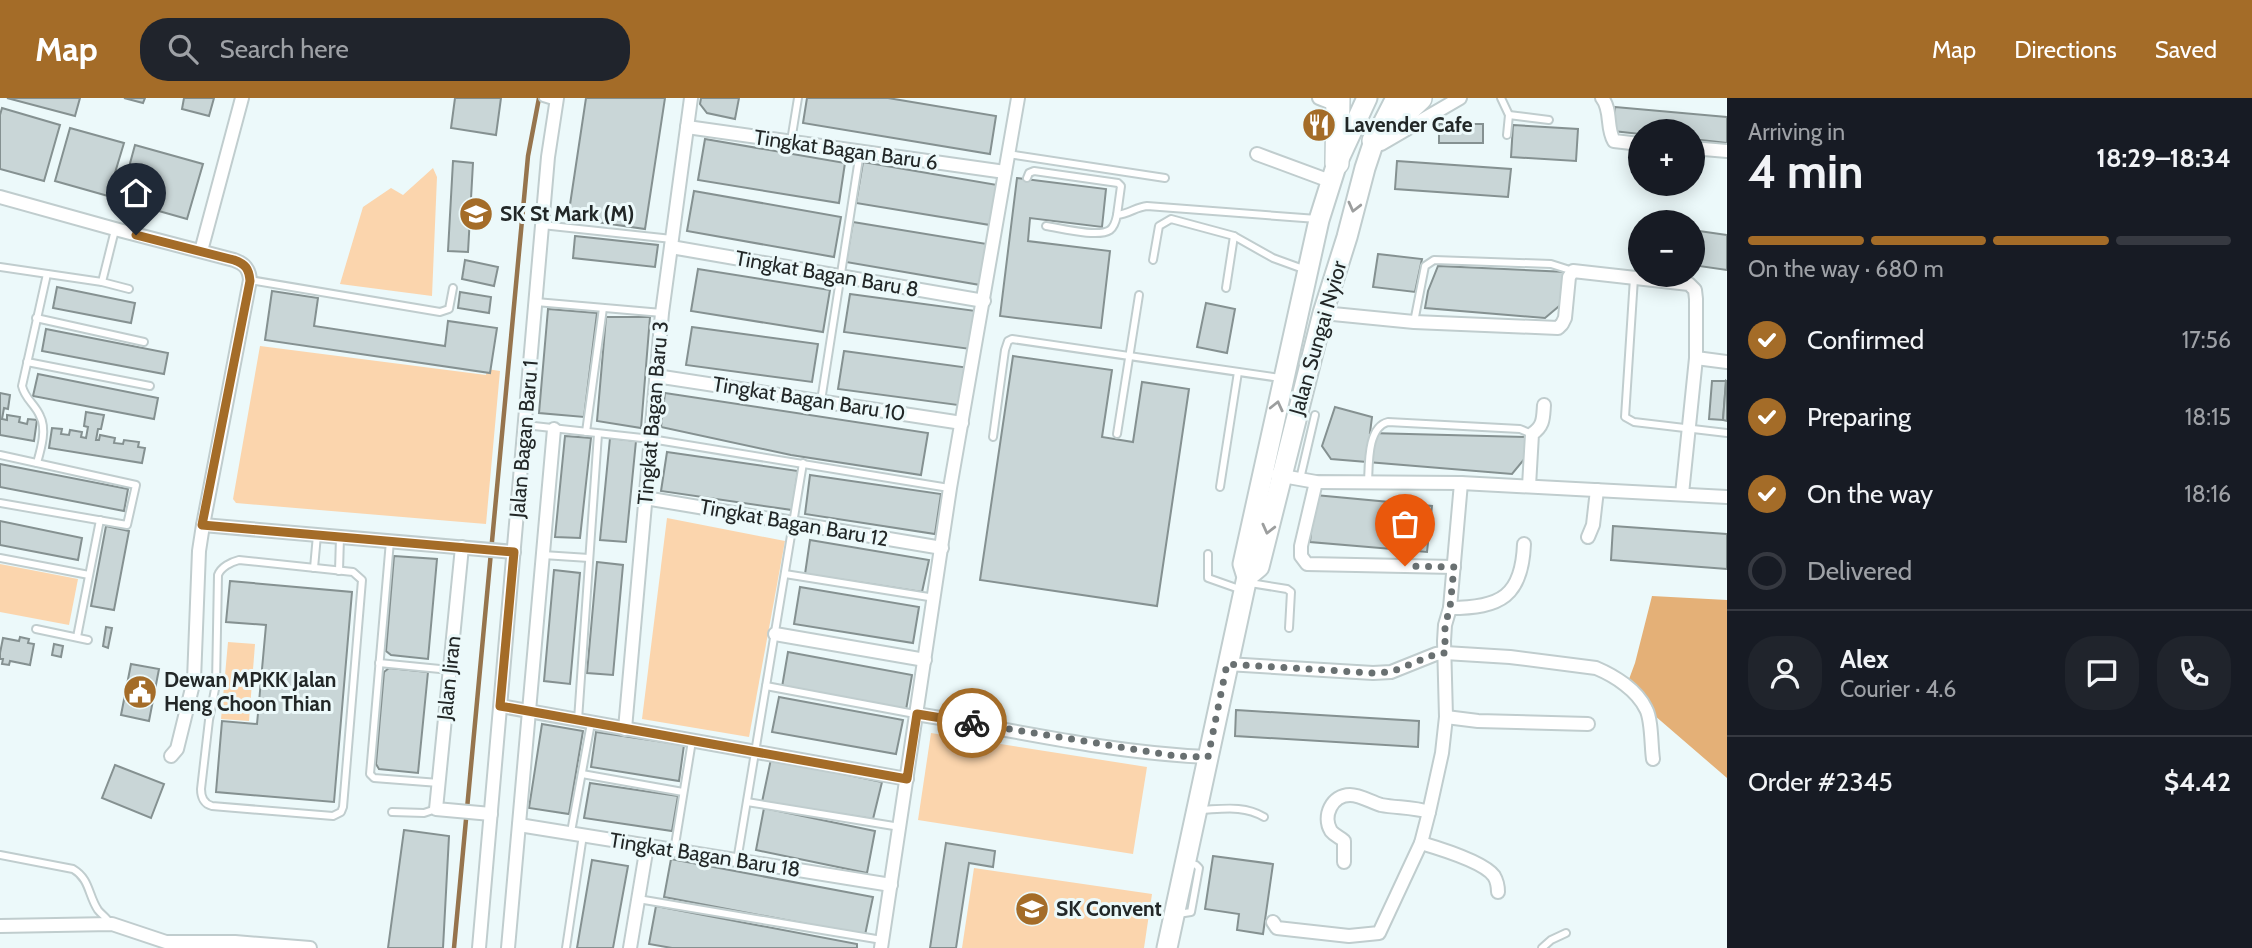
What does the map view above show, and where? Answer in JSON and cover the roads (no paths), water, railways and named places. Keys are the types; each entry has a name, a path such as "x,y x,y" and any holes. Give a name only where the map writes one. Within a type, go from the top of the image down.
{"highway":[{"path":"1373,145 1420,98"},
{"path":"1332,101 1333,172"}],"main road":[{"name":"Jalan Sungai Nyior","path":"1281,476 1283,379 1307,271 1333,172 1367,98"},
{"name":"Jalan Sungai Nyior","path":"1167,948 1246,583 1259,567 1323,313 1373,145 1396,98"}],"street":[{"path":"201,251 242,98"},
{"name":"Tingkat Bagan Baru 3","path":"625,729 662,313 691,98"},
{"path":"882,944 950,488 1018,98"},
{"path":"1373,145 1460,98"},
{"path":"1602,98 1607,104 1608,132 1614,141 1628,143"},
{"name":"Jalan Bagan Baru 1","path":"479,948 536,302 550,99"},
{"name":"Tingkat Bagan Baru 6","path":"687,127 1005,172"},
{"path":"1705,149 1727,151"},
{"path":"1257,154 1333,172"},
{"path":"0,197 234,260 249,274 202,525 193,691 177,749 171,757"},
{"name":"Tingkat Bagan Baru 8","path":"672,243 984,301"},
{"path":"1323,313 1413,322 1558,328 1564,318 1569,277 1573,271 1628,277"},
{"path":"1682,494 1696,358 1695,290 1691,287"},
{"path":"1696,358 1727,362"},
{"name":"Tingkat Bagan Baru 10","path":"656,376 962,423"},
{"path":"1529,486 1532,434 1543,422 1544,405"},
{"name":"Jalan Bagan Baru 1","path":"508,948 554,429"},
{"path":"1281,476 1316,482 1529,486 1727,497"},
{"path":"1316,482 1301,546 1301,556 1307,564 1454,567"},
{"path":"1273,922 1277,928 1348,942 1379,933 1421,843 1442,753 1446,716 1445,625 1450,608 1461,484"},
{"path":"1588,537 1593,524 1597,489"},
{"name":"Tingkat Bagan Baru 12","path":"645,498 942,548"},
{"path":"202,525 514,552"},
{"path":"1450,608 1502,599 1513,590 1523,564 1524,544"},
{"name":"Jalan Jiran","path":"436,809 462,547"},
{"path":"775,634 925,660"},
{"path":"1227,664 1373,673 1391,672 1445,653 1510,657 1596,668 1609,673 1630,688 1647,710 1653,758"},
{"path":"500,706 907,779"},
{"path":"917,714 1086,743 1176,756 1208,757"},
{"path":"1446,716 1478,721 1588,724"},
{"path":"1344,862 1344,841 1330,828 1328,820 1329,810 1336,799 1347,795 1356,796 1383,805 1412,807 1429,812"},
{"path":"436,809 491,814"},
{"name":"Tingkat Bagan Baru 18","path":"519,825 891,885"},
{"path":"1421,843 1459,856 1489,871 1496,879 1498,892"},
{"path":"629,948 647,846"},
{"path":"0,926 112,924 166,942 235,942 310,948"}],"lane":[{"path":"791,143 798,98"},
{"path":"1501,98 1509,114 1507,135"},
{"path":"1509,114 1549,120"},
{"path":"821,401 860,152"},
{"path":"1008,154 1165,178"},
{"path":"1027,178 1029,173 1034,171 1118,183 1121,186 1115,224 1109,231 1098,233 1046,226"},
{"path":"1117,215 1147,206 1319,220"},
{"path":"1153,260 1159,226 1171,219 1234,236 1273,258 1307,271"},
{"path":"542,225 672,243"},
{"path":"102,282 115,229"},
{"path":"1227,288 1234,236"},
{"path":"1413,322 1425,266 1434,260 1551,264 1573,271"},
{"path":"0,267 102,282 129,289"},
{"path":"37,463 43,430 41,416 24,395 22,386 47,274"},
{"path":"249,274 440,312 449,309 453,288"},
{"path":"1633,287 1625,417 1634,422 1727,433"},
{"path":"1117,434 1139,295"},
{"path":"536,302 662,313"},
{"path":"586,432 603,308"},
{"path":"36,318 145,342"},
{"path":"993,436 1007,341 1012,339 1283,379"},
{"path":"27,362 150,386"},
{"path":"1220,487 1238,372"},
{"path":"1281,476 1315,415"},
{"path":"1368,482 1370,451 1377,428 1388,422 1520,429 1532,434"},
{"path":"525,425 651,439 950,488"},
{"path":"566,948 582,774 589,558 598,434"},
{"path":"0,455 136,485 127,525 0,503"},
{"path":"737,861 803,463"},
{"path":"76,637 100,520"},
{"path":"314,568 317,535"},
{"path":"339,570 340,537"},
{"path":"390,541 370,774 374,778 439,783"},
{"path":"1208,554 1208,578 1287,589 1291,592 1289,628"},
{"path":"542,555 589,558"},
{"path":"0,558 89,575"},
{"path":"239,560 339,570 357,574 362,584 341,811 328,816 207,804 201,789 216,684 220,570 239,560"},
{"path":"785,574 935,598"},
{"path":"36,629 88,639"},
{"path":"379,663 450,670"},
{"path":"766,686 917,714"},
{"path":"674,850 692,741"},
{"path":"582,774 684,792"},
{"path":"747,802 900,827"},
{"path":"1195,810 1237,808 1255,811 1264,817"},
{"path":"393,812 424,813 436,809"},
{"path":"0,855 73,869 80,873 85,878 99,912 112,924"},
{"path":"638,899 882,944"},
{"path":"89,925 99,912"},
{"path":"1542,948 1566,933"}],"waterway":[{"path":"454,948 528,156 539,98"}],"place":[{"name":"Lavender Cafe","path":"1319,125"},
{"name":"SK St Mark (M)","path":"476,214"},
{"name":"Dewan MPKK Jalan Heng Choon Thian","path":"140,692"},
{"name":"SK Convent","path":"1032,909"}]}
